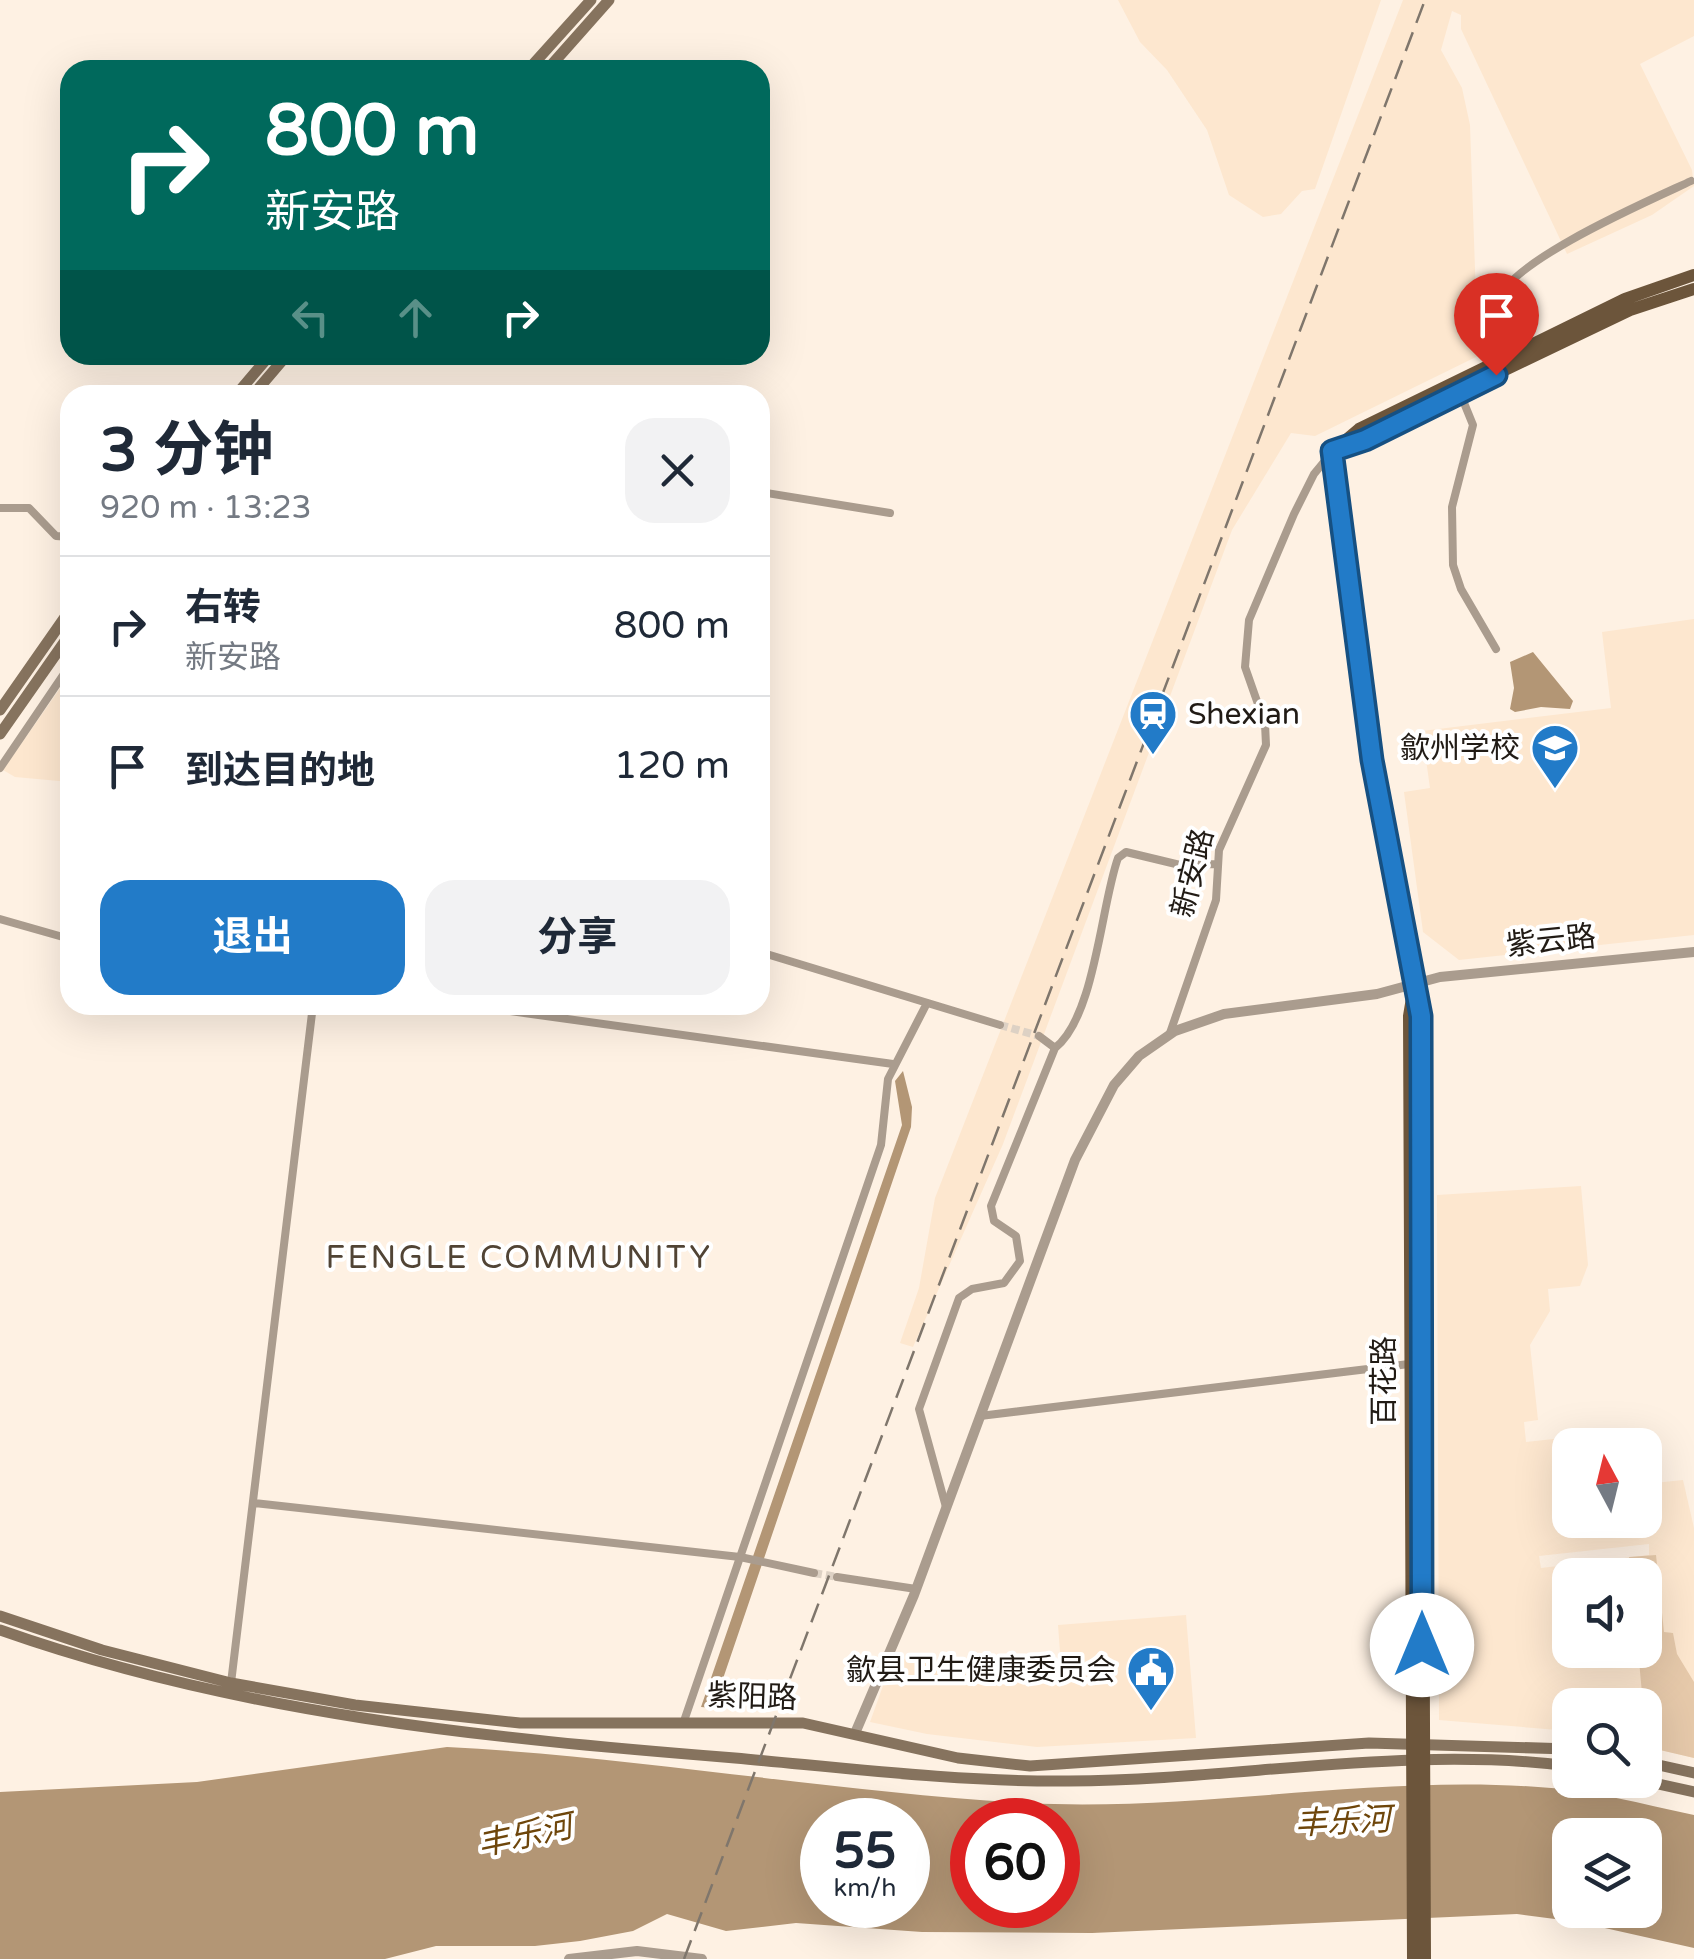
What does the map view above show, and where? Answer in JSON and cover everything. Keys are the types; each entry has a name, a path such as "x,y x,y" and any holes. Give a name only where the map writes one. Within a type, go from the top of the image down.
{"main road":[{"path":"537,60 591,0"},
{"path":"555,60 609,0"},
{"name":"新安路","path":"1332,451 1359,429 1505,356 1642,292 1694,276"},
{"path":"1332,451 1365,440 1646,303 1694,289"},
{"path":"244,385 262,365"},
{"path":"262,385 279,365"},
{"name":"百花路","path":"1332,451 1372,760 1421,1033 1417,1778"},
{"path":"0,710 60,624"},
{"path":"0,734 60,648"},
{"name":"百花路","path":"1414,985 1409,1016 1410,1364 1417,1743"},
{"name":"紫阳路","path":"0,1616 116,1654 231,1683 355,1706 520,1723 803,1723 958,1758 1030,1766 1417,1743 1552,1748"},
{"name":"紫阳路","path":"0,1630 142,1676 269,1705 353,1719 696,1755 1040,1782 1417,1761 1494,1760 1552,1765"},
{"path":"1662,1765 1694,1772"},
{"path":"1412,1959 1417,1778"},
{"path":"1417,1778 1425,1959"},
{"path":"1662,1785 1694,1792"}],"street":[{"path":"1505,356 1498,302 1505,290 1559,244 1691,181"},
{"path":"1460,393 1473,425 1452,507 1453,565 1461,588 1496,649"},
{"name":"新安路","path":"1170,1034 1216,900 1221,844 1266,745 1265,724 1244,668 1249,620 1294,514 1332,451"},
{"path":"770,494 890,513"},
{"path":"0,508 29,508 60,536"},
{"path":"0,768 60,679"},
{"path":"946,1507 919,1419 920,1403 959,1298 972,1289 1004,1283 1020,1261 1018,1240 991,1216 991,1206 1056,1048 1071,1031 1105,926 1110,884 1121,854 1180,865 1217,864"},
{"path":"0,919 60,936"},
{"name":"紫云路","path":"856,1732 916,1590 1075,1160 1122,1074 1170,1034 1224,1014 1414,985 1440,977 1694,952"},
{"path":"770,955 1000,1025"},
{"path":"684,1720 743,1558 882,1145 893,1064 926,1003"},
{"path":"231,1683 312,1015"},
{"path":"538,1015 893,1064"},
{"path":"1039,1036 1056,1048"},
{"path":"980,1416 1410,1364"},
{"path":"254,1503 743,1558 814,1573"},
{"path":"837,1577 916,1590"},
{"path":"569,1959 637,1951 702,1959"}],"shaded area":[{"path":"1118,0 1381,0 1315,189 1302,191 1281,214 1263,217 1229,195 1207,130 1167,70 1140,42"},
{"path":"1403,0 1694,0 1694,36 1640,64 1692,170 1694,186 1652,215 1567,254 1461,29 1461,15 1452,11 1441,50 1462,88 1470,125 1478,356 1315,436 1291,433 1232,530 1003,1144 913,1347 900,1343 919,1288 935,1198"},
{"name":"歙州学校","path":"1694,619 1694,935 1459,960 1423,932 1404,792 1430,788 1422,731 1611,708 1602,632"},
{"path":"60,688 60,781 15,777 3,770"},
{"path":"1581,1186 1588,1265 1580,1286 1548,1289 1550,1311 1530,1345 1538,1420 1524,1422 1526,1442 1552,1439 1552,1538 1662,1538 1662,1482 1683,1480 1694,1528 1694,1758 1662,1750 1662,1688 1552,1688 1552,1729 1439,1720 1437,1195"},
{"path":"1662,1613 1664,1632 1673,1633 1677,1654 1694,1682 1694,1758 1662,1751 1662,1688 1642,1688 1640,1668 1662,1668"},
{"path":"1186,1615 1196,1738 1037,1747 927,1734 870,1722 893,1658 965,1666 1061,1665 1058,1625"}],"water":[{"path":"1533,652 1573,701 1570,709 1510,709 1514,688 1510,662"},
{"path":"903,1071 912,1107 911,1127 713,1708 701,1707 902,1125 895,1081"},
{"name":"丰乐河","path":"447,1747 592,1758 953,1798 950,1928 1080,1928 1080,1804 1154,1803 1410,1786 1552,1789 1552,1798 1616,1798 1694,1815 1694,1948 1605,1928 1662,1928 1662,1818 1552,1818 1552,1919 1517,1914 1092,1933 922,1932 866,1928 930,1928 930,1798 800,1798 800,1923 726,1931 667,1914 633,1931 580,1941 535,1946 436,1946 385,1959 0,1959 0,1792 197,1782"}],"tunnel":[{"path":"1000,1025 1039,1036"},
{"path":"814,1573 837,1577"}],"railway":[{"path":"684,1959 1425,0"}],"place":[{"name":"Shexian","path":"1153,756"},
{"name":"歙州学校","path":"1555,790"},
{"name":"歙县卫生健康委员会","path":"1151,1712"}],"district":[{"name":"FENGLE COMMUNITY","path":"519,1258"}],"route":[{"path":"1422,1645 1421,1016 1372,760 1332,451 1365,440 1496,375"}]}
